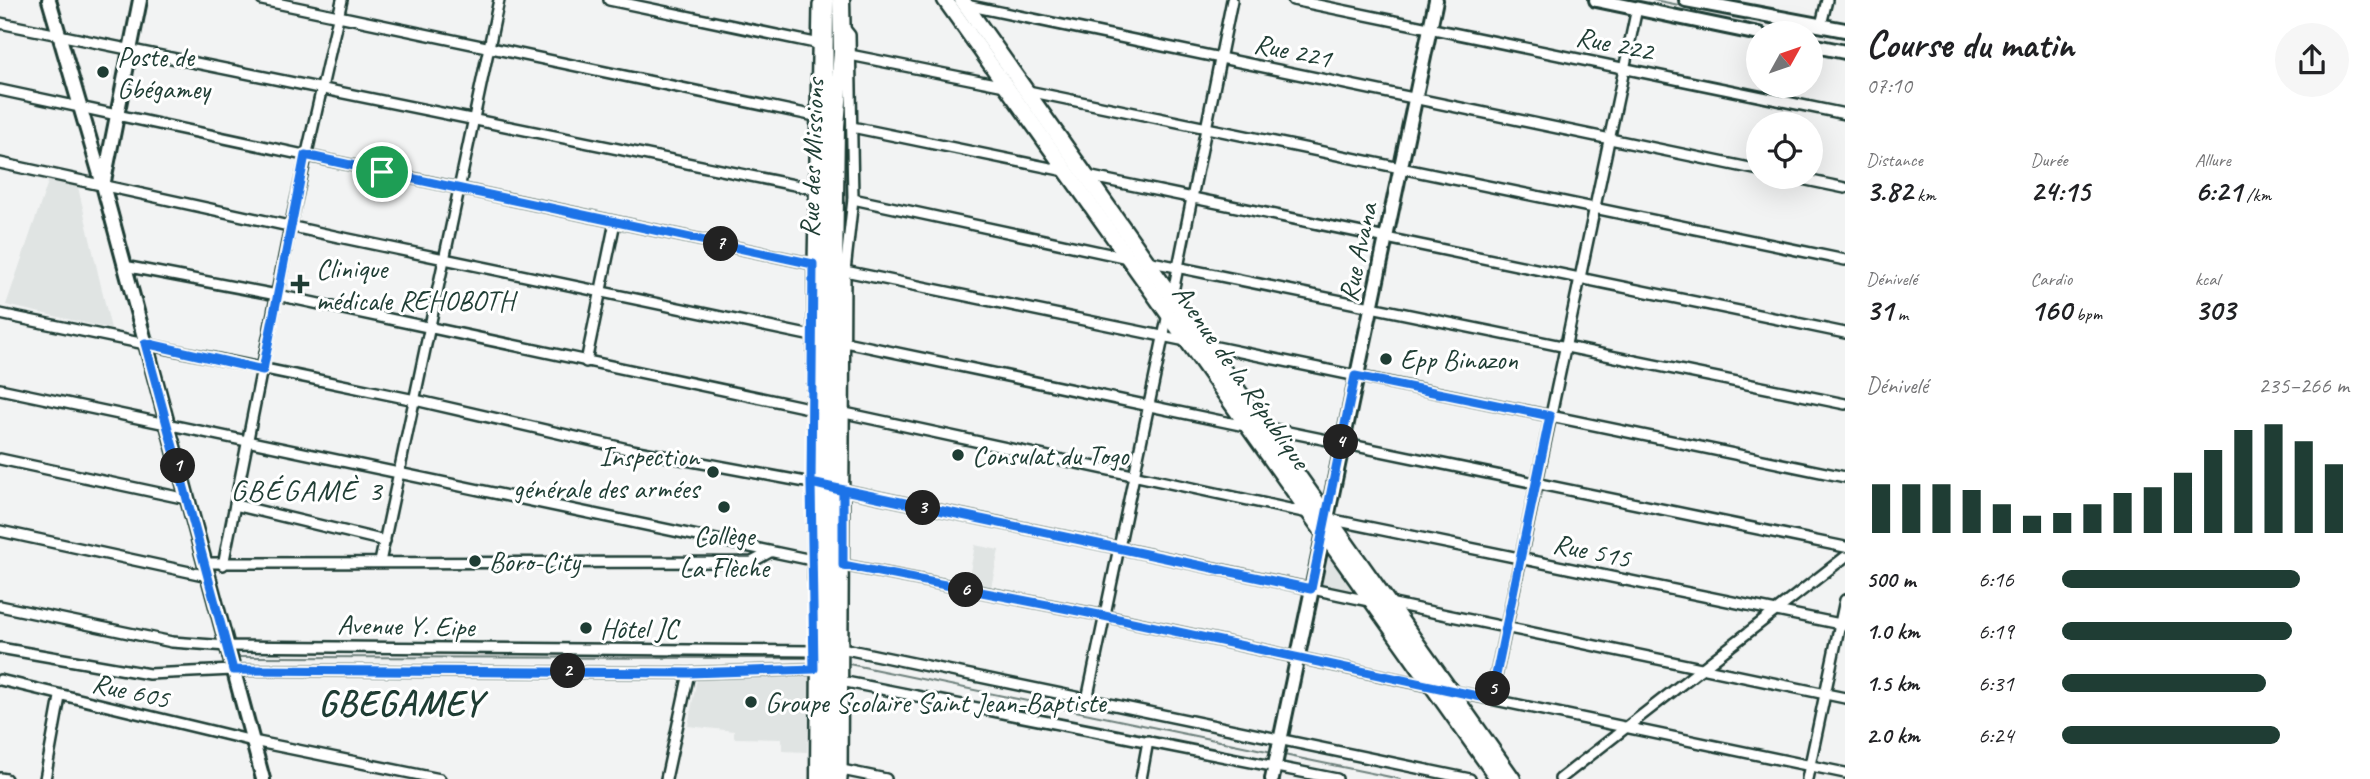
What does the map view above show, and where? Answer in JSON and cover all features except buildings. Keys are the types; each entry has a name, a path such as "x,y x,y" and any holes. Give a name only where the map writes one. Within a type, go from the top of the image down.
{"highway":[{"name":"Rue des Missions","path":"825,0 828,487 839,776"},
{"name":"Rue des Missions","path":"819,779 841,0"}],"main road":[{"path":"49,0 103,185 263,779"},
{"path":"103,185 140,0"},
{"name":"Avenue de la République","path":"945,0 1189,341 1245,426 1430,687 1498,779"},
{"name":"Rue Avana","path":"1273,773 1436,0"},
{"path":"1596,0 1746,31"},
{"path":"1686,0 1799,21"},
{"name":"Avenue de la République","path":"964,3 1387,603 1454,691 1513,779"},
{"path":"1824,26 1845,30"},
{"path":"1824,48 1845,52"}],"street":[{"path":"262,0 815,116"},
{"path":"223,565 305,155 341,0"},
{"path":"380,562 499,0"},
{"path":"608,0 815,43"},
{"path":"818,0 815,43 813,409 843,565 839,776 886,779"},
{"path":"1172,297 1232,0"},
{"name":"Rue 222","path":"1293,0 1845,114"},
{"path":"1822,21 1827,0"},
{"name":"Rue 221","path":"964,3 1746,167"},
{"path":"1491,699 1637,8"},
{"path":"0,23 814,189"},
{"path":"813,779 813,560 845,413 845,271 853,199 849,32 842,25"},
{"path":"850,55 1005,86"},
{"path":"0,90 813,264"},
{"path":"1026,90 1845,260"},
{"path":"852,127 1065,171"},
{"path":"0,163 290,227 445,257 812,336"},
{"path":"1085,175 1845,332"},
{"path":"1823,183 1845,188"},
{"path":"853,199 1129,258"},
{"path":"586,362 615,222"},
{"path":"1145,261 1845,404"},
{"path":"124,266 277,295 813,409"},
{"path":"845,271 1845,477"},
{"path":"1087,700 1168,313"},
{"path":"0,314 415,400 632,450 828,487 1369,601"},
{"path":"845,342 1245,426"},
{"path":"0,389 813,560"},
{"path":"845,413 1308,513"},
{"path":"1262,426 1845,547"},
{"path":"0,459 187,499"},
{"path":"235,505 385,541"},
{"name":"Rue 515","path":"1327,517 1842,625"},
{"path":"0,531 206,570 223,565 380,562 752,562 770,552"},
{"path":"1560,779 1845,557"},
{"path":"843,565 1104,616 1296,659 1845,773"},
{"path":"1807,779 1842,625 1845,600"},
{"path":"1387,603 1845,698"},
{"name":"Avenue Y. Eipe","path":"0,607 172,642 228,646 815,651"},
{"name":"Avenue Y. Eipe","path":"0,648 132,672 233,670 689,673 814,669"},
{"path":"841,648 1470,779"},
{"path":"666,779 689,673"},
{"name":"Rue 605","path":"0,680 60,697 253,741 440,779"},
{"path":"841,681 1148,741 1273,773 1337,779"},
{"path":"45,779 60,697"},
{"path":"1141,779 1148,741"},
{"path":"0,778 6,779"}],"shaded area":[{"path":"49,179 78,187 111,329 6,305"},
{"path":"975,545 999,550 990,592 967,587"},
{"path":"1325,547 1358,593 1317,584"},
{"name":"Groupe Scolaire Saint Jean-Baptiste","path":"706,674 811,675 807,752 782,751 782,739 734,738 734,731 688,726 697,678 706,679"}],"waterway":[{"path":"1654,0 1845,38"},
{"path":"237,657 807,658"},
{"path":"849,664 1272,752"},
{"path":"1284,755 1400,779"}],"place":[{"name":"Poste de Gbégamey","path":"103,72"},
{"name":"Clinique médicale REHOBOTH","path":"300,284"},
{"name":"Epp Binazon","path":"1386,359"},
{"name":"Consulat du Togo","path":"958,455"},
{"name":"Inspection générale des armées","path":"713,472"},
{"name":"Collège La Flèche","path":"724,507"},
{"name":"Boro-City","path":"475,561"},
{"name":"Hôtel JC","path":"586,628"},
{"name":"Groupe Scolaire Saint Jean-Baptiste","path":"751,702"}],"district":[{"name":"GBÉGAMÈ 3","path":"307,490"},
{"name":"GBEGAMEY","path":"401,703"}],"route":[{"path":"382,172 305,155 263,370 145,343 233,670 689,673 814,669 811,483 1311,589 1355,376 1550,416 1491,699 1104,616 843,565 843,491 811,483 813,264 382,172"}]}
